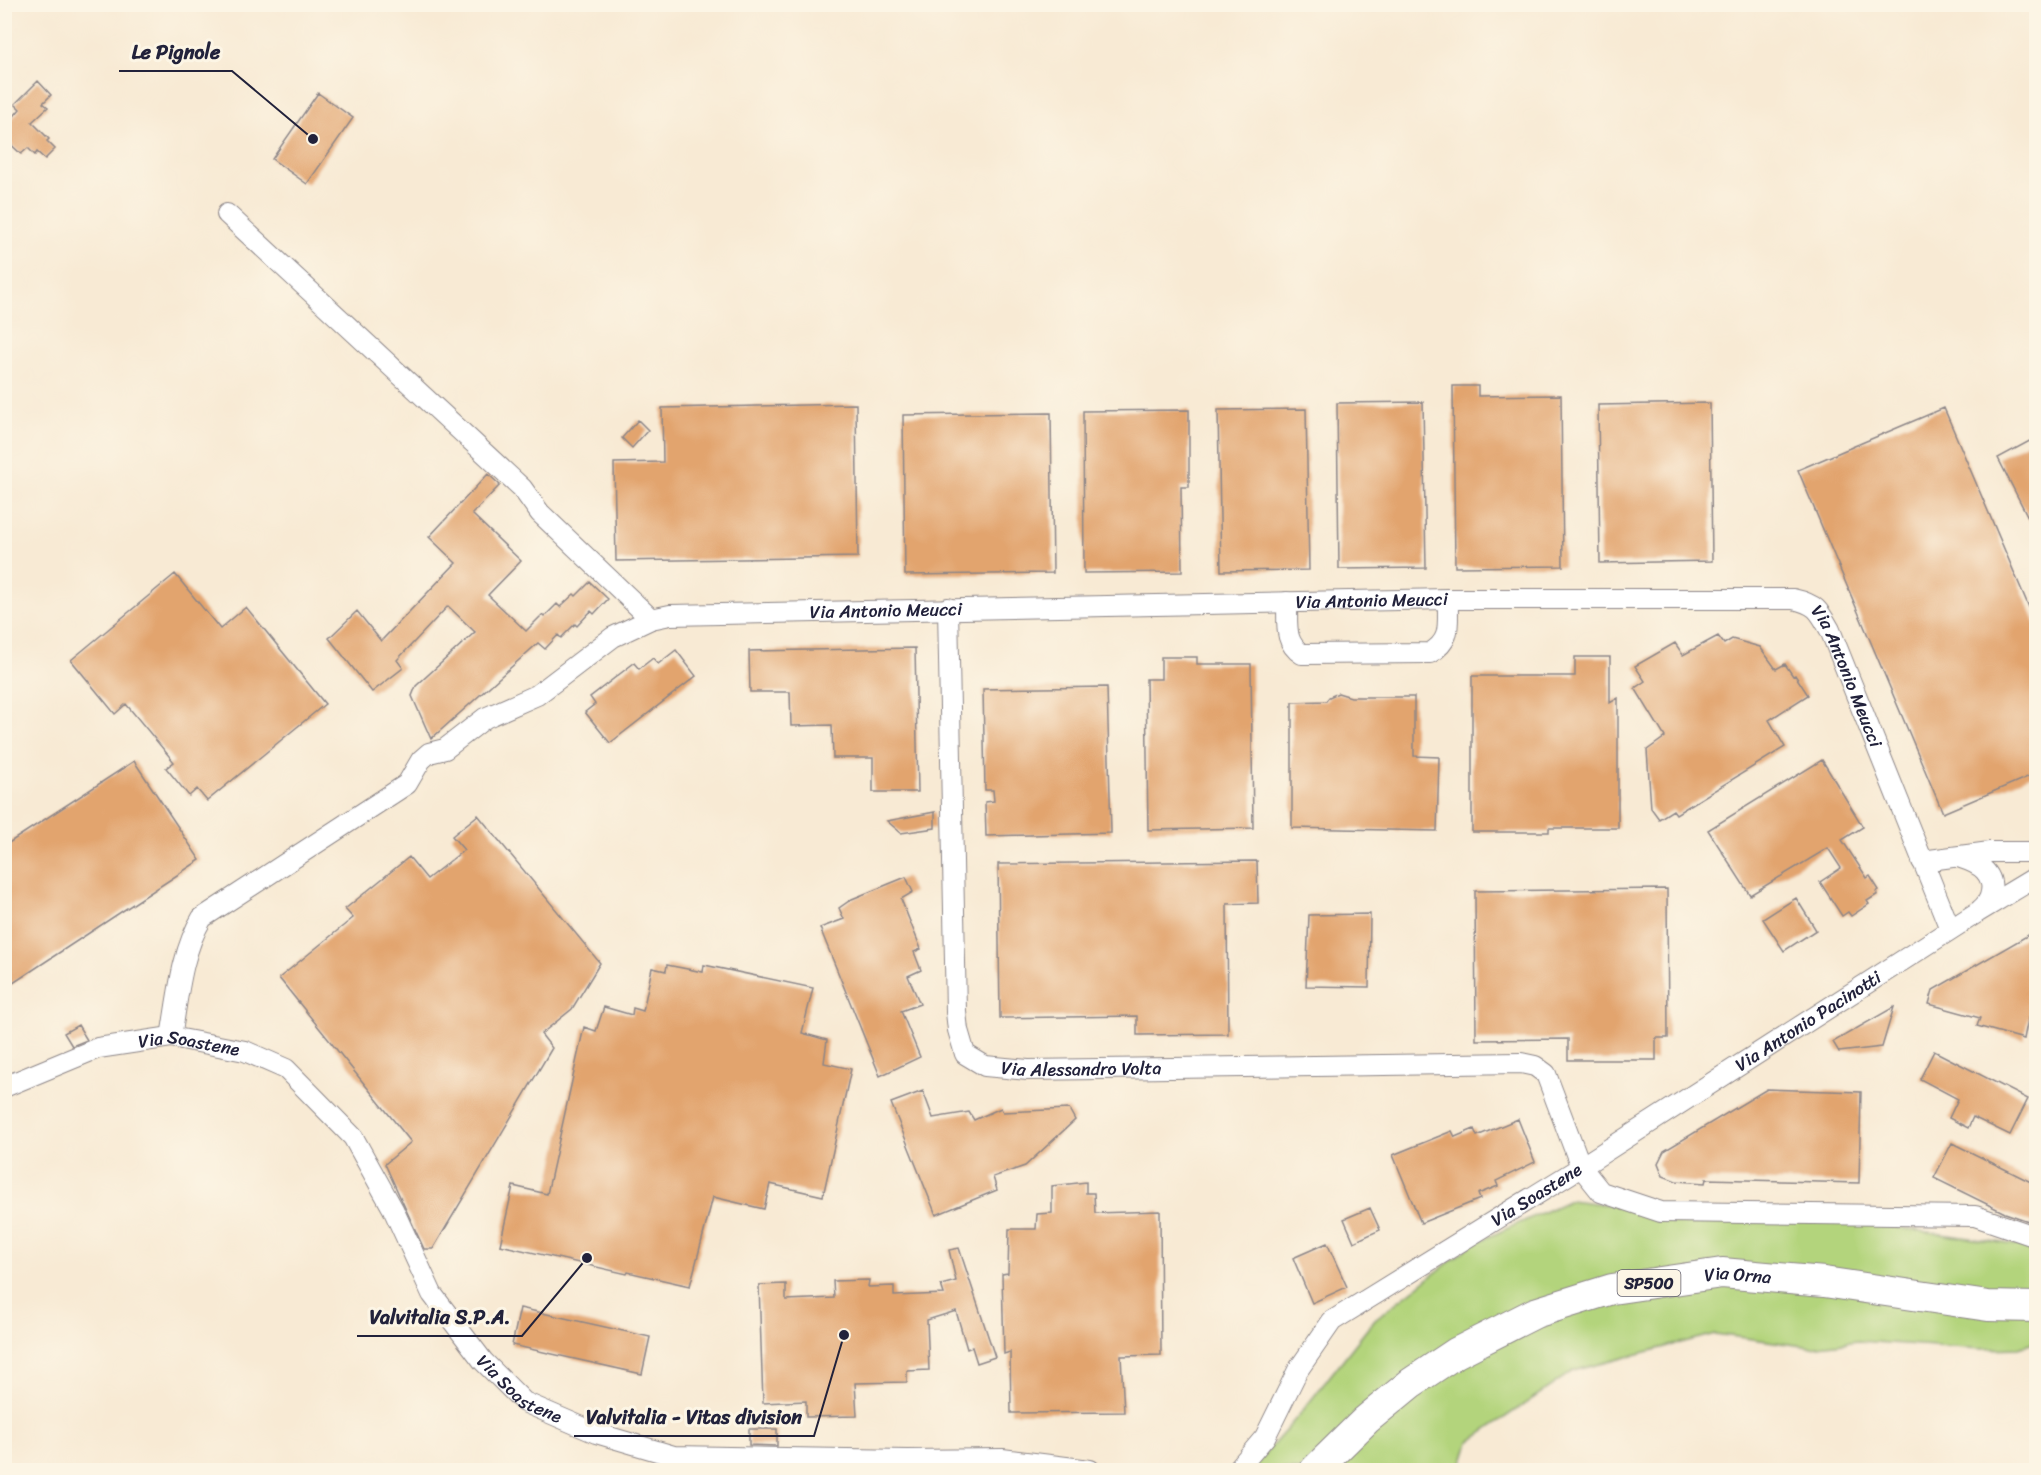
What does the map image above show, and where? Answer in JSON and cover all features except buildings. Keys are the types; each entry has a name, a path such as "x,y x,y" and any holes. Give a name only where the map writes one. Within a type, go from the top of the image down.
{"main road":[{"name":"Via Orna","path":"1315,1470 1366,1420 1412,1383 1456,1353 1535,1313 1612,1289 1722,1273 1824,1282 1988,1306 2037,1307"}],"street":[{"path":"227,214 522,488 540,513 651,619"},
{"path":"1287,602 1290,644 1302,654 1430,653 1440,647 1447,638 1448,599"},
{"name":"Via Antonio Meucci","path":"171,1037 182,973 192,934 202,918 407,784 429,753 445,749 485,718 537,695 613,637 651,619 670,615 1448,599 1793,599 1809,602 1821,614 1830,630 1950,929"},
{"name":"Via Alessandro Volta","path":"948,608 956,1012 958,1030 965,1054 985,1066 1028,1070 1535,1066 1546,1074 1581,1167"},
{"path":"1922,861 1990,852 2037,852"},
{"path":"1958,856 1978,865 1986,871 1990,879 1992,889 1990,898 1978,912"},
{"name":"Via Antonio Pacinotti","path":"1581,1167 1950,929 2037,877"},
{"name":"Via Soastene","path":"4,1088 98,1048 171,1037 245,1051 286,1069 353,1137 393,1209 432,1294 483,1361 524,1402 596,1433 674,1456 907,1460 1002,1459 1090,1470"},
{"name":"Via Soastene","path":"1237,1470 1265,1437 1298,1370 1332,1321 1581,1167 1601,1192 1661,1212 1976,1216 2037,1238"}],"green space":[{"path":"1570,1200 1734,1220 1853,1221 2036,1248 2036,1342 2019,1348 1983,1349 1858,1341 1811,1347 1715,1334 1573,1371 1469,1442 1460,1470 1251,1470 1300,1414 1375,1319 1473,1244"}],"place":[{"name":"Le Pignole","path":"313,139"},
{"name":"Valvitalia S.P.A.","path":"587,1258"},
{"name":"Valvitalia - Vitas division","path":"844,1335"}]}
